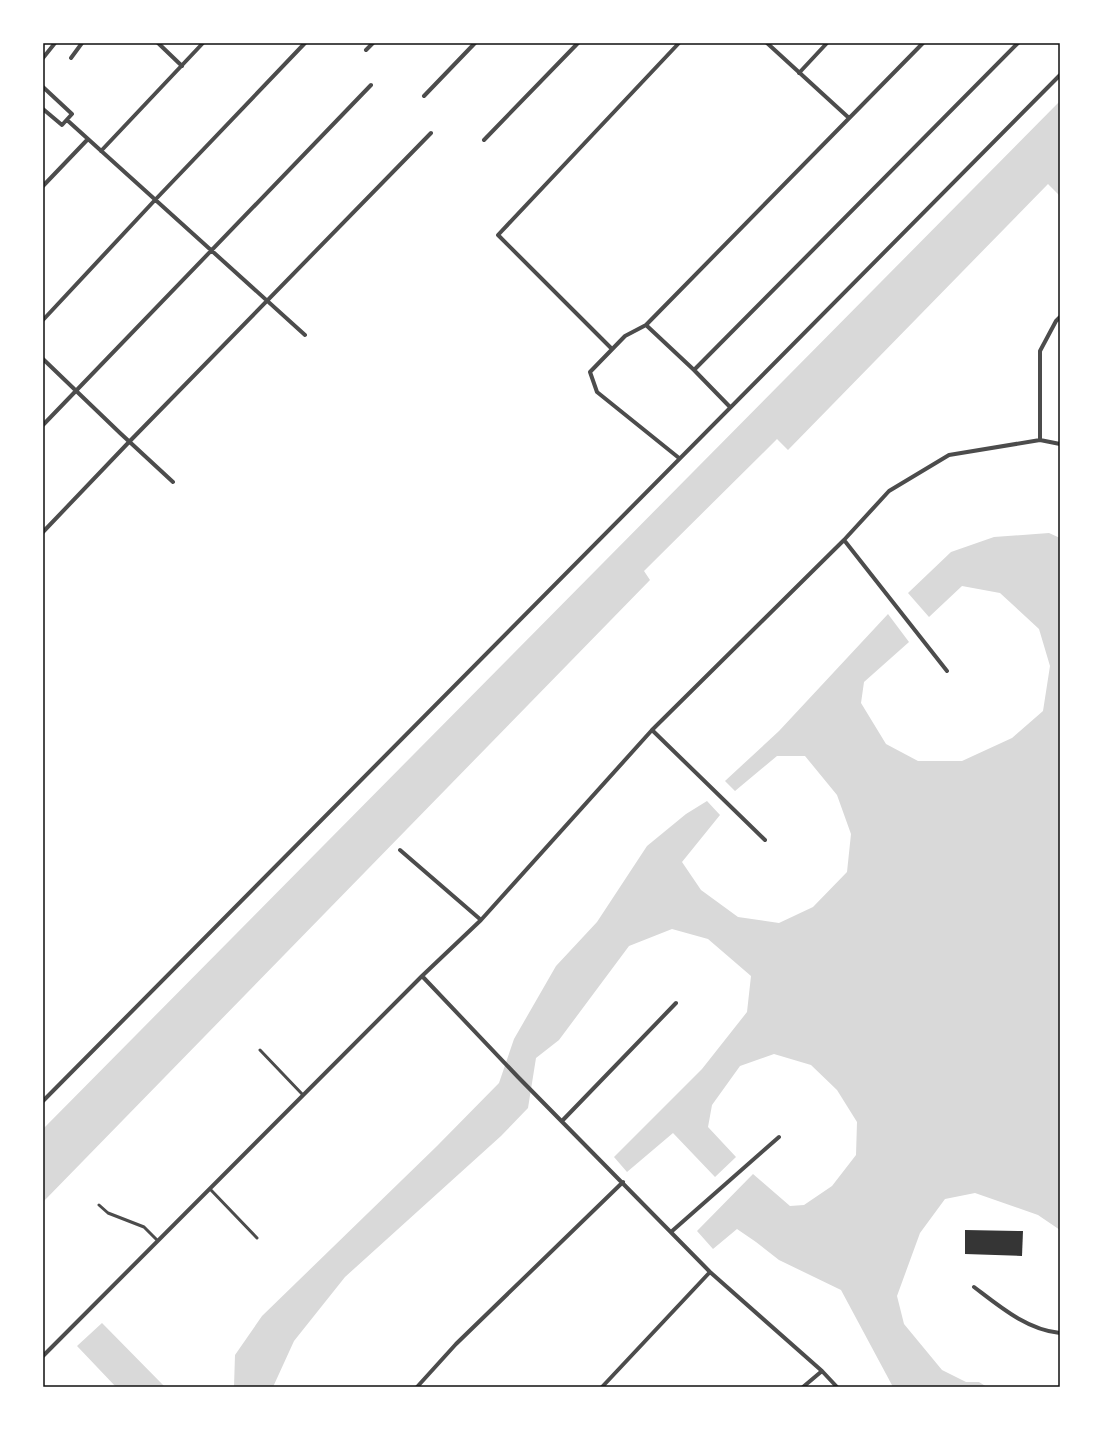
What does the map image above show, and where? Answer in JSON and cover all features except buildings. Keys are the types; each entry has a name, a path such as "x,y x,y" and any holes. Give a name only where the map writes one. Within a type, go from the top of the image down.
{"street":[{"path":"43,58 55,43"},
{"path":"71,58 82,43"},
{"path":"158,43 182,66"},
{"path":"101,151 203,43"},
{"path":"43,320 305,43"},
{"path":"366,50 373,43"},
{"path":"424,96 475,43"},
{"path":"484,140 578,43"},
{"path":"612,349 498,235 679,43"},
{"path":"767,43 849,118"},
{"path":"799,73 827,43"},
{"path":"679,458 597,392 590,372 625,336 646,325 923,43"},
{"path":"694,370 1018,43"},
{"path":"43,1101 1060,75"},
{"path":"43,425 371,85"},
{"path":"43,88 72,114 62,125 43,109"},
{"path":"67,120 305,335"},
{"path":"43,532 431,133"},
{"path":"43,186 88,140"},
{"path":"1040,440 1040,351 1056,321 1060,317"},
{"path":"646,325 694,370 730,407"},
{"path":"43,359 173,482"},
{"path":"43,1356 422,976 481,920 652,730 844,540 889,491 949,455 1040,440 1060,444"},
{"path":"844,540 947,671"},
{"path":"652,730 765,840"},
{"path":"400,850 481,920"},
{"path":"422,976 499,1057 710,1272 822,1371 837,1387"},
{"path":"562,1121 676,1003"},
{"path":"671,1232 779,1137"},
{"path":"417,1387 456,1344 623,1182"},
{"path":"602,1387 710,1272"},
{"path":"974,1287 1006,1311 1028,1323 1052,1333 1060,1333"},
{"path":"803,1387 822,1371"}],"lane":[{"path":"260,1050 303,1095"},
{"path":"210,1189 258,1238"},
{"path":"99,1205 108,1213 144,1227 157,1240"}],"shaded area":[{"path":"1060,101 1060,196 1048,184 788,450 777,439 644,571 650,580 43,1202 43,1129"},
{"path":"1049,533 1060,538 1060,1230 1038,1215 975,1193 945,1199 920,1233 897,1296 904,1324 942,1370 966,1382 979,1382 987,1387 893,1387 841,1290 779,1260 737,1229 713,1249 697,1231 753,1174 790,1206 804,1205 832,1186 856,1155 857,1122 837,1090 811,1065 774,1054 740,1066 712,1105 708,1127 736,1157 715,1177 673,1133 627,1172 614,1157 702,1069 747,1012 751,976 708,939 672,929 629,946 559,1040 536,1058 528,1108 501,1136 345,1277 294,1341 273,1387 234,1387 235,1355 262,1316 437,1146 499,1083 514,1039 556,966 597,922 647,846 686,814 707,801 720,815 682,862 701,890 738,917 779,923 813,907 847,872 851,834 837,795 805,756 777,756 735,791 725,781 779,731 888,614 909,642 864,682 861,703 886,744 918,761 962,761 1012,738 1043,711 1050,666 1039,629 1000,593 962,586 929,617 908,593 951,552 994,537"},
{"path":"102,1323 165,1387 116,1387 77,1346"}]}
